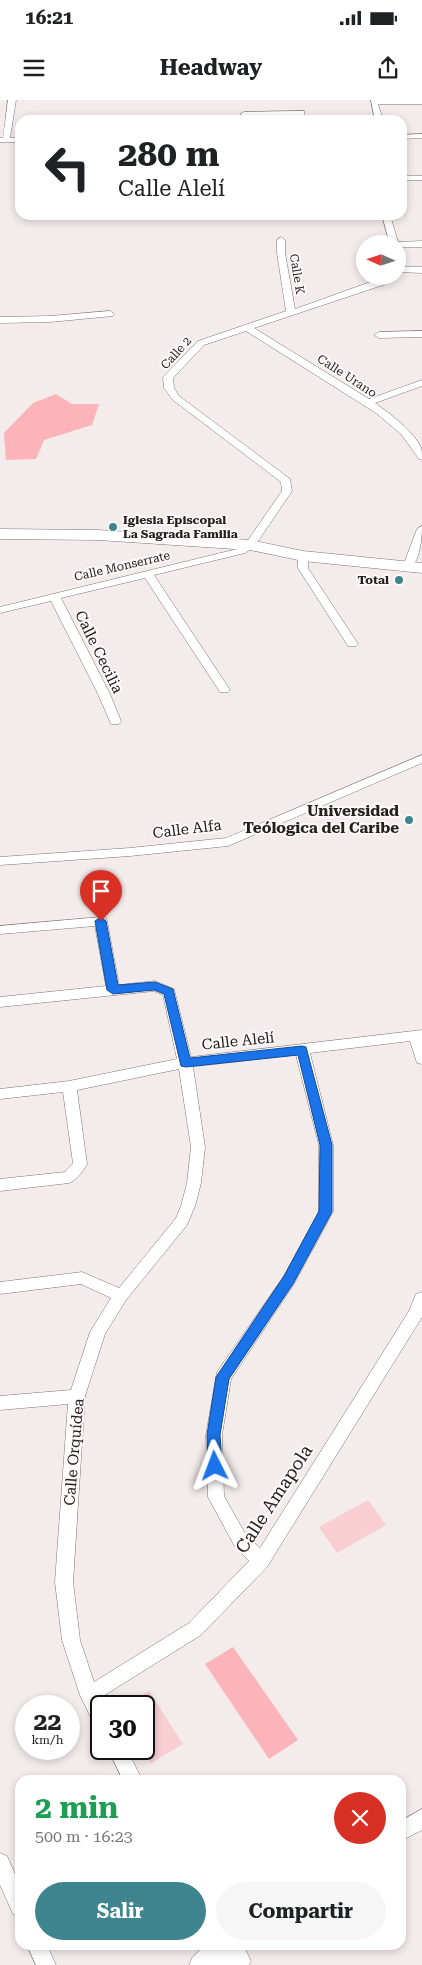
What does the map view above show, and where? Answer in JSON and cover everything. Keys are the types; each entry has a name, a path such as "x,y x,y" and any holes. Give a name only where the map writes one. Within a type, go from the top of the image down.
{"street":[{"path":"3,140 12,100"},
{"path":"378,115 374,102 422,102"},
{"path":"245,114 301,113"},
{"path":"407,137 422,136"},
{"path":"407,178 422,178"},
{"path":"387,220 392,235"},
{"name":"Calle K","path":"281,240 280,246 291,312"},
{"path":"406,244 422,244"},
{"name":"Calle 2","path":"406,272 422,270"},
{"name":"Calle 2","path":"250,545 287,491 286,481 176,398 169,388 168,377 201,343 376,285"},
{"path":"0,320 50,319 110,314"},
{"name":"Calle Urano","path":"248,328 367,403 396,424 421,451"},
{"path":"378,335 422,334"},
{"path":"367,403 422,383"},
{"path":"0,534 98,534 250,545 303,556 415,567 422,529"},
{"name":"Calle Monserrate","path":"0,610 241,551 250,545"},
{"path":"303,556 304,568 352,644"},
{"path":"148,574 224,690"},
{"name":"Calle Cecilia","path":"54,596 104,694 115,721"},
{"name":"Calle Alfa","path":"0,861 130,852 228,842 422,759"},
{"path":"0,930 101,921 113,990 0,1002"},
{"name":"Calle Orquídea","path":"89,1695 71,1640 64,1582 77,1396 98,1332 122,1296 182,1221 194,1183 198,1147 186,1063 169,992 155,986 113,990"},
{"path":"419,1035 422,1059"},
{"name":"Calle Alelí","path":"0,1094 69,1086 186,1063 419,1035"},
{"path":"261,1561 240,1540 216,1497 214,1435 223,1377 289,1280 326,1212 326,1145 302,1050"},
{"path":"0,1186 69,1177 80,1164 69,1086"},
{"path":"0,1288 82,1278 122,1296"},
{"name":"Calle Amapola","path":"89,1695 195,1629 261,1561 416,1313 422,1298"},
{"path":"0,1403 77,1396"},
{"path":"123,1760 130,1775"},
{"path":"406,1829 422,1819"},
{"path":"0,1864 15,1897"},
{"path":"39,1950 46,1965"},
{"path":"199,1965 232,1953"}],"shaded area":[{"path":"56,394 72,404 99,404 92,425 44,440 36,459 6,460 4,433 33,403"},
{"path":"368,1500 386,1525 337,1553 319,1527"},
{"path":"233,1647 298,1740 269,1759 205,1664"},
{"path":"149,1691 152,1695 142,1695"},
{"path":"155,1700 183,1744 151,1763 149,1760 155,1760"}],"place":[{"name":"Iglesia Episcopal La Sagrada Familia","path":"113,527"},
{"name":"Total","path":"399,580"},
{"name":"Universidad Teólogica del Caribe","path":"409,820"}],"route":[{"path":"101,921 113,990 155,986 169,992 186,1063 302,1050 326,1145 326,1212 289,1280 223,1377 214,1435 215,1466"}]}
